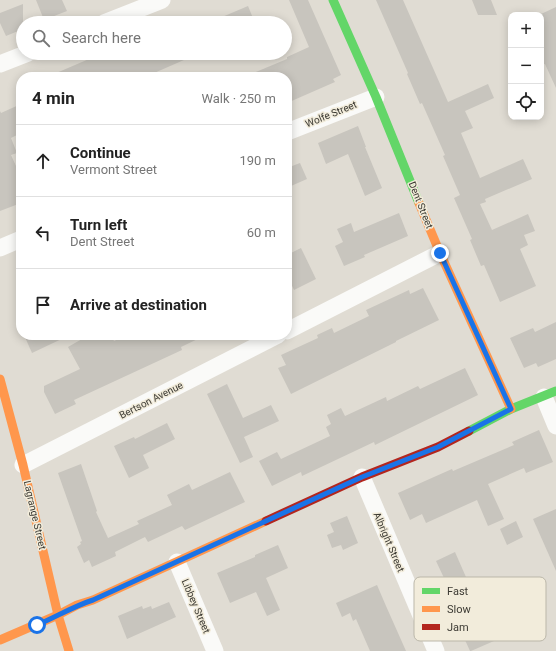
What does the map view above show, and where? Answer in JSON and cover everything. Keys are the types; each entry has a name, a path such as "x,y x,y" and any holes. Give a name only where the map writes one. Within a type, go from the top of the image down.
{"street":[{"path":"122,16 162,0"},
{"name":"Dent Street","path":"333,0 376,97 440,253 511,409"},
{"path":"0,64 16,58"},
{"name":"Wolfe Street","path":"292,130 376,97"},
{"path":"0,248 16,241"},
{"path":"292,328 440,253"},
{"name":"Bertson Avenue","path":"23,464 268,340"},
{"name":"Lagrange Street","path":"0,379 23,464 58,616 69,651"},
{"path":"0,640 58,616 77,605 93,600 178,562 362,477 438,447 511,409 550,394 556,426"},
{"name":"Albright Street","path":"362,477 414,599"},
{"name":"Libbey Street","path":"178,562 216,651"},
{"name":"Albright Street","path":"432,641 436,651"}],"building":[{"path":"36,0 62,0 67,11 54,16 42,16"},
{"path":"289,0 308,0 341,75 333,79 335,82 292,101 292,72 256,72 285,60 292,60 292,55 309,47"},
{"path":"376,0 403,0 448,102 488,84 494,98 465,111 473,128 461,133 480,178 523,159 532,179 485,199 486,202 480,204 492,230 528,214 535,231 524,235 528,245 520,249 536,286 500,302 484,265 481,266 470,240 472,239 454,198 460,195 443,156 445,155 422,103 420,104"},
{"path":"472,0 491,0 497,15 478,15"},
{"path":"23,4 23,16 16,16 16,32 6,36 0,23 0,13"},
{"path":"248,6 252,16 224,16"},
{"path":"556,7 556,88 544,64 544,13"},
{"path":"87,60 184,60 156,72 59,72"},
{"path":"16,106 16,136 11,138 16,153 11,155 16,166 16,205 0,211 0,111 1,113"},
{"path":"358,126 382,188 365,196 348,154 326,164 318,143"},
{"path":"300,163 307,179 292,186 292,166"},
{"path":"399,213 408,236 364,255 365,257 344,266 335,246 343,242 337,229 351,223 354,232"},
{"path":"301,248 316,279 294,290 292,286 292,252"},
{"path":"423,288 439,320 291,394 278,368 286,365 281,355 318,338 317,335 332,328 334,333 369,316 366,310 409,290 410,294"},
{"path":"556,322 556,359 538,367 536,363 524,368 510,338 533,328 535,332"},
{"path":"26,340 59,340 32,353"},
{"path":"80,340 196,340 181,347 182,350 74,400 76,404 55,414 44,392 44,386 80,369 68,347"},
{"path":"465,368 478,395 375,445 374,442 302,476 301,472 272,486 259,461 277,452 281,459 330,436 326,427 331,424 327,415 341,408 345,416 386,397 387,401 418,386 420,389"},
{"path":"227,384 243,418 271,405 279,421 244,437 253,457 240,463 207,394"},
{"path":"167,423 175,439 143,455 149,468 129,478 114,446 134,437 135,439"},
{"path":"539,430 553,462 526,473 524,468 488,484 504,519 488,526 477,500 426,523 422,514 410,520 398,493 452,469 453,471 514,445 512,442"},
{"path":"81,464 97,511 96,512 108,538 139,524 137,521 172,505 167,495 189,484 192,490 230,472 245,502 185,530 182,526 148,542 145,537 115,552 116,556 92,567 89,560 84,563 77,547 82,541 58,473"},
{"path":"556,509 556,571 533,519"},
{"path":"347,516 358,543 343,550 341,545 332,548 327,535 334,532 330,523"},
{"path":"516,521 523,537 507,545 500,529"},
{"path":"278,545 288,568 266,578 280,610 267,616 256,592 230,603 217,573 255,557 255,555"},
{"path":"455,552 466,577 444,577 436,561"},
{"path":"377,585 406,651 370,651 356,619 353,621 350,613 342,617 336,603"},
{"path":"169,602 176,617 127,639 118,616 142,606 143,609 151,606 152,609"},
{"path":"465,641 494,641 471,651"}],"traffic: fast":[{"path":"333,0 376,97 419,203"},
{"path":"469,431 511,409 556,391"}],"traffic: slow":[{"path":"419,203 440,253 511,409"},
{"path":"0,379 23,465 58,615 69,651"},
{"path":"0,640 58,615 77,605 93,600 266,521"}],"traffic: jam":[{"path":"266,521 362,477 438,447 469,431"}],"route":[{"path":"37,625 58,616 77,605 93,600 362,477 438,447 511,409 440,253"}]}
